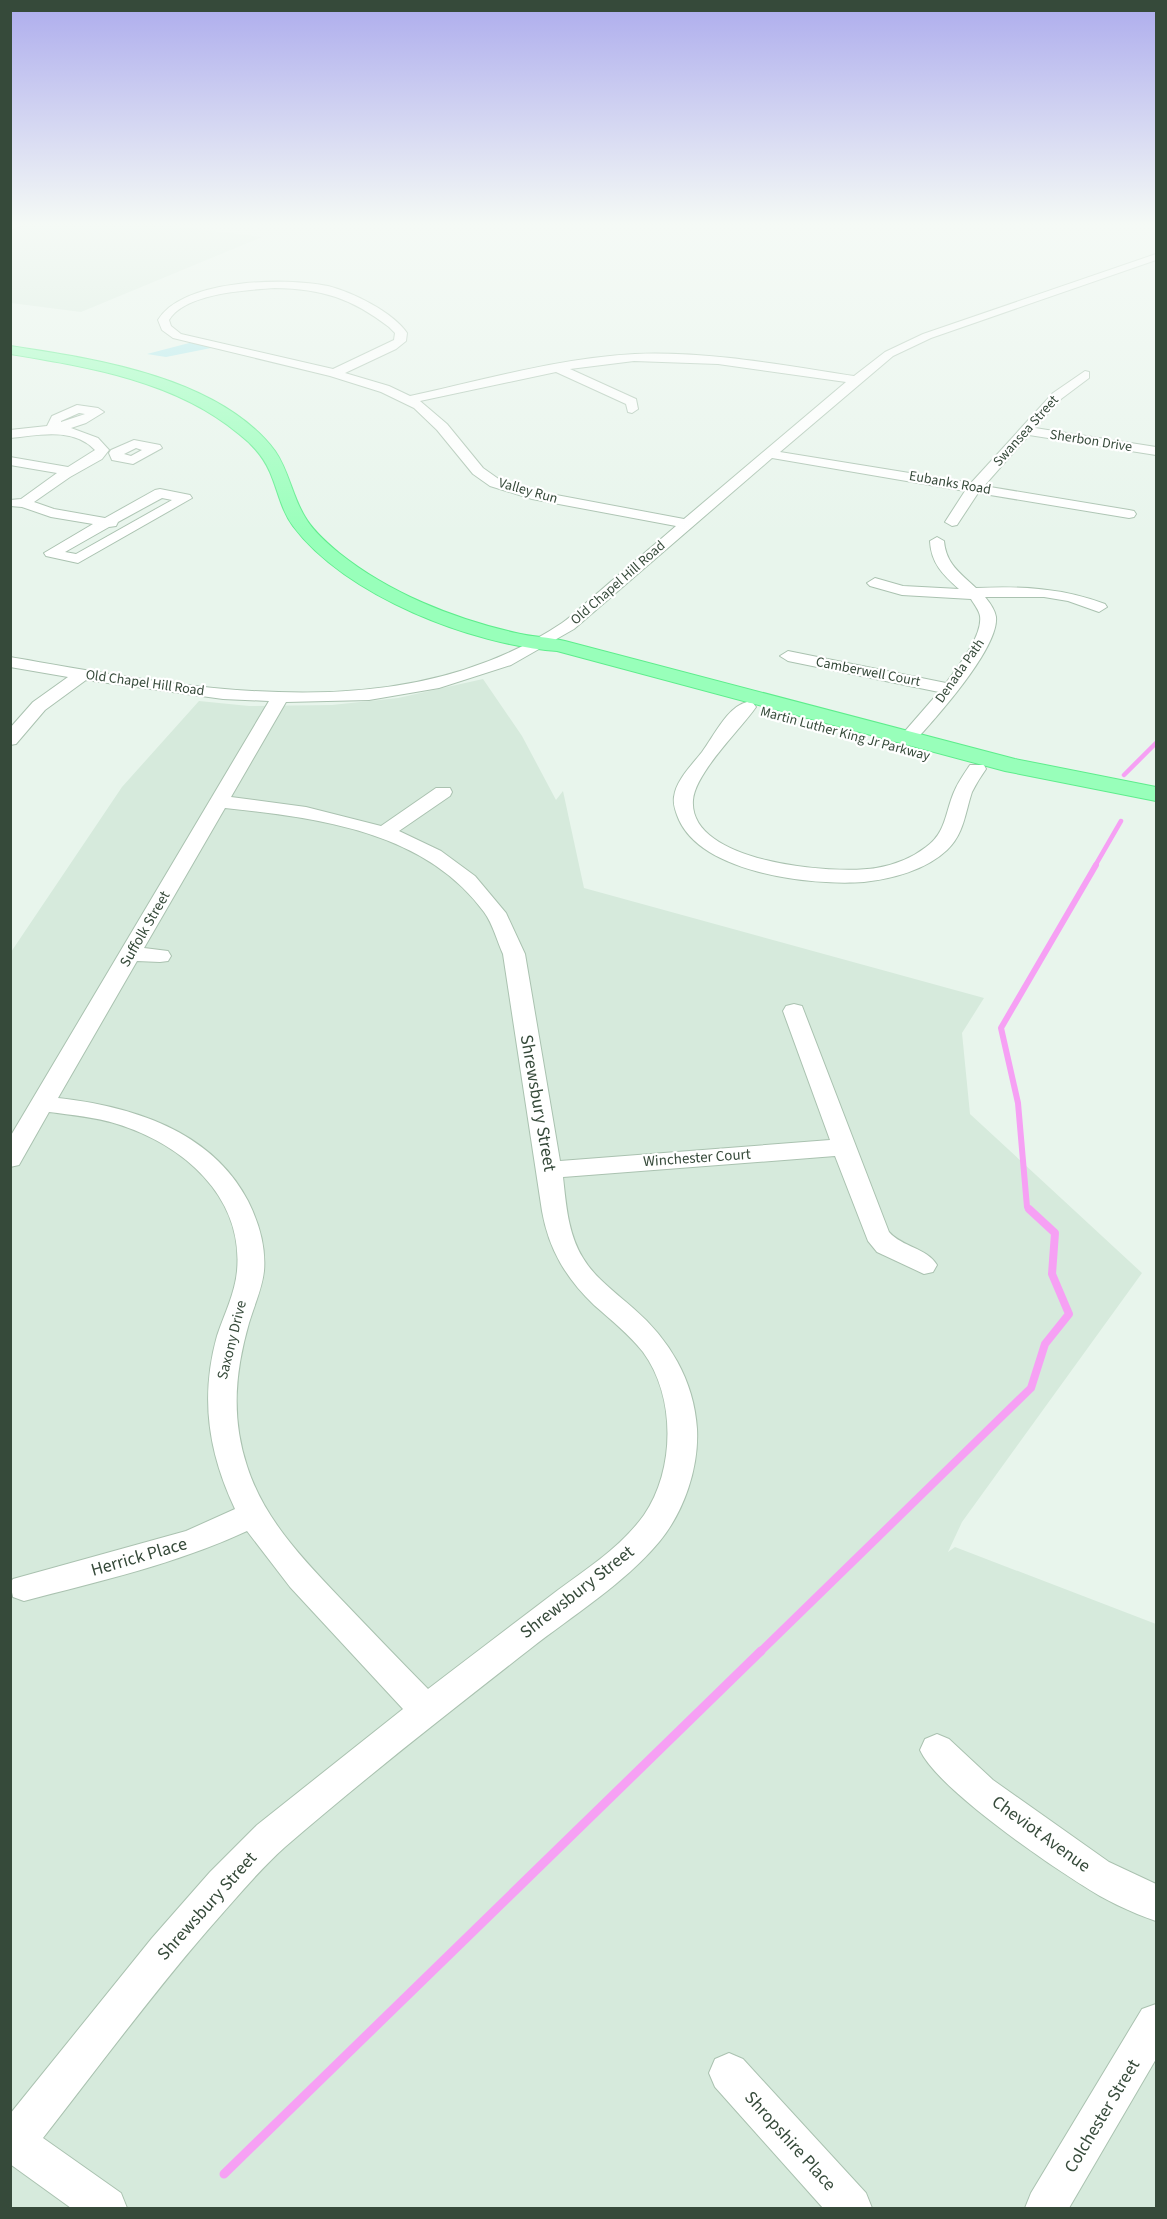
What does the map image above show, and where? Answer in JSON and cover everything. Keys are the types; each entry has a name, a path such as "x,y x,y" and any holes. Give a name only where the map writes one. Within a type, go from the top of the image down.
{"main road":[{"name":"Martin Luther King Jr Parkway","path":"10,350 94,365 143,379 177,391 232,420 256,439 272,458 287,502 298,521 309,535 336,560 370,583 465,623 538,645 558,645 1013,766 1156,794"},
{"name":"Martin Luther King Jr Parkway","path":"538,645 547,653 747,708 1068,792 1156,809"}],"street":[{"name":"Valley Run","path":"165,328 177,336 334,373 379,387 410,400 427,412 478,471 495,483 532,495 687,524"},
{"name":"Valley Run","path":"334,373 392,347 401,338 397,328"},
{"name":"Old Chapel Hill Road","path":"10,662 172,689 280,698 361,695 433,683 488,668 518,657 568,626 889,354 951,328"},
{"path":"410,400 606,360 687,358 856,380"},
{"path":"559,369 632,402 632,409"},
{"name":"Swansea Street","path":"952,522 975,488 1062,391 1085,375"},
{"path":"10,434 58,428 90,440 101,447 100,453"},
{"name":"Sherbon Drive","path":"1026,431 1156,451"},
{"path":"17,503 100,453 116,453"},
{"name":"Eubanks Road","path":"770,453 1129,514"},
{"path":"10,461 69,471"},
{"path":"160,494 185,498 134,527 78,559 51,553 160,494"},
{"path":"17,503 51,513 134,527"},
{"name":"Denada Path","path":"908,738 933,711 984,640 987,632 988,617 980,602 944,567 937,552 937,541"},
{"path":"875,583 916,593 971,591 1059,593 1079,598 1099,608"},
{"name":"Camberwell Court","path":"788,656 949,688"},
{"path":"10,740 39,706 82,675"},
{"name":"Suffolk Street","path":"10,1159 280,698"},
{"path":"747,708 737,717 689,782 683,804 690,824 712,845 740,859 773,869 812,875 859,876 908,866 921,860 935,851 949,836 958,816 963,792 977,769"},
{"path":"385,832 443,792"},
{"name":"Shrewsbury Street","path":"12,2141 165,1951 223,1885 270,1837 426,1710 639,1544 657,1522 668,1502 682,1453 682,1416 667,1366 653,1345 582,1277 570,1261 556,1222 550,1170 514,954 502,922 476,886 455,869 427,852 385,832 314,814 220,802"},
{"path":"130,954 159,956"},
{"path":"794,1011 877,1234 886,1246 924,1265"},
{"name":"Saxony Drive","path":"42,1104 105,1112 150,1127 190,1149 209,1165 238,1202 247,1226 251,1270 220,1375 224,1430 232,1467 251,1515 275,1548 426,1710"},
{"name":"Winchester Court","path":"550,1170 843,1147"},
{"name":"Herrick Place","path":"24,1588 144,1557 184,1544 251,1515"},
{"name":"Cheviot Avenue","path":"937,1750 981,1791 1037,1833 1096,1874 1156,1903"},
{"name":"Colchester Street","path":"1046,2208 1156,2023"},
{"name":"Shropshire Place","path":"729,2073 851,2208"},
{"path":"12,2141 106,2208"}],"shaded area":[{"path":"193,342 216,347 166,357 147,354"},
{"path":"483,679 522,736 556,800 563,791 584,888 984,998 962,1033 970,1114 1142,1273 962,1522 948,1552 955,1547 1156,1624 1156,2208 11,2208 11,952 122,787 199,701 249,706 332,705 398,698"}],"waterway":[{"path":"1124,775 1156,743"},
{"path":"1095,866 1121,821"},
{"path":"1029,1209 1018,1103 1001,1028 1096,865"},
{"path":"759,1653 1031,1388 1045,1344 1069,1314 1052,1274 1055,1233 1029,1209"},
{"path":"224,2174 761,1651"}]}
